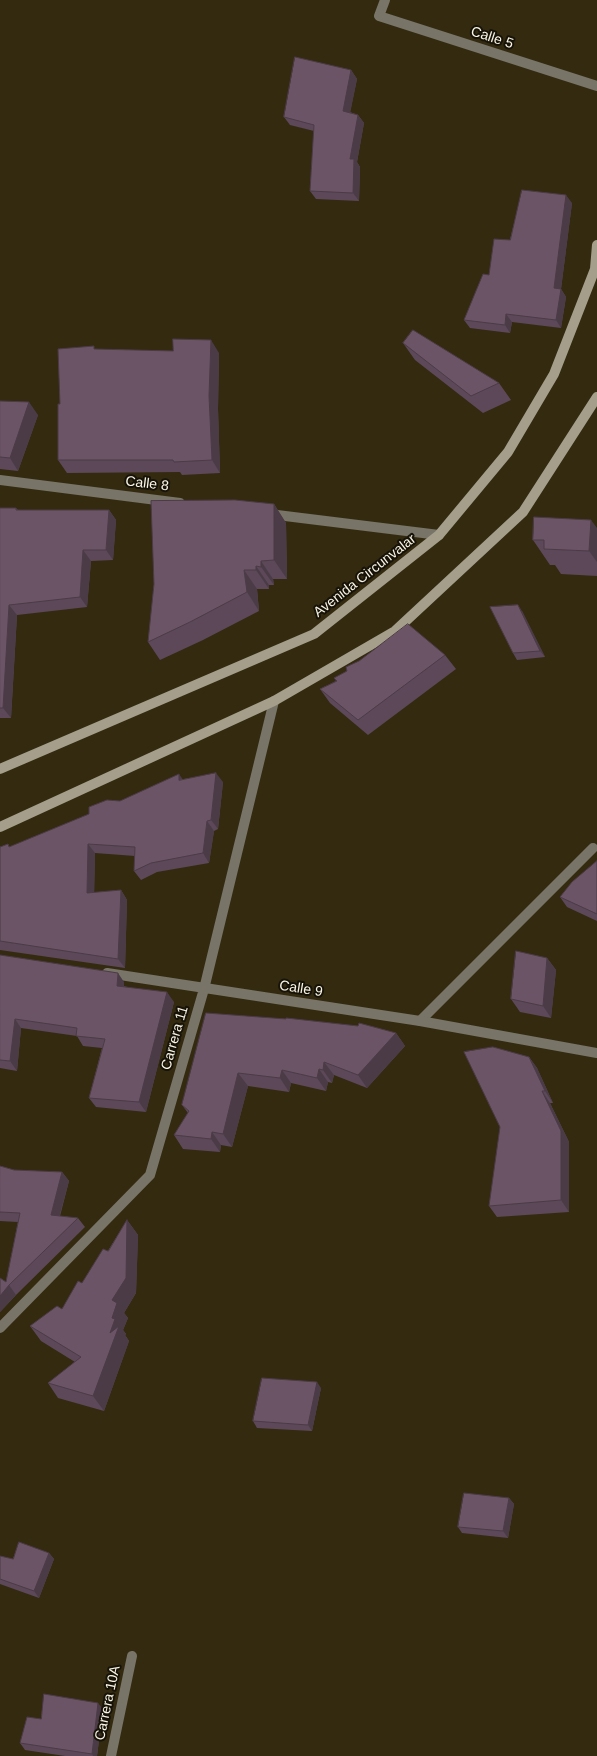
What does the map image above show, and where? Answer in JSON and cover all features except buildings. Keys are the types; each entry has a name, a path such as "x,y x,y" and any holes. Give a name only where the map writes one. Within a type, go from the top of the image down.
{"main road":[{"name":"Avenida Circunvalar","path":"0,770 314,634 439,535 508,452 554,374 596,269 597,245"},
{"path":"0,827 274,700 395,632 523,512 597,397"}],"street":[{"name":"Calle 5","path":"385,0 379,16 597,86"},
{"name":"Calle 8","path":"0,480 195,504"},
{"path":"263,513 439,535"},
{"name":"Carrera 11","path":"0,1328 150,1175 204,989 274,700"},
{"path":"420,1021 593,848"},
{"name":"Calle 9","path":"97,972 420,1021 597,1053"},
{"name":"Carrera 10A","path":"111,1756 132,1656"}]}
